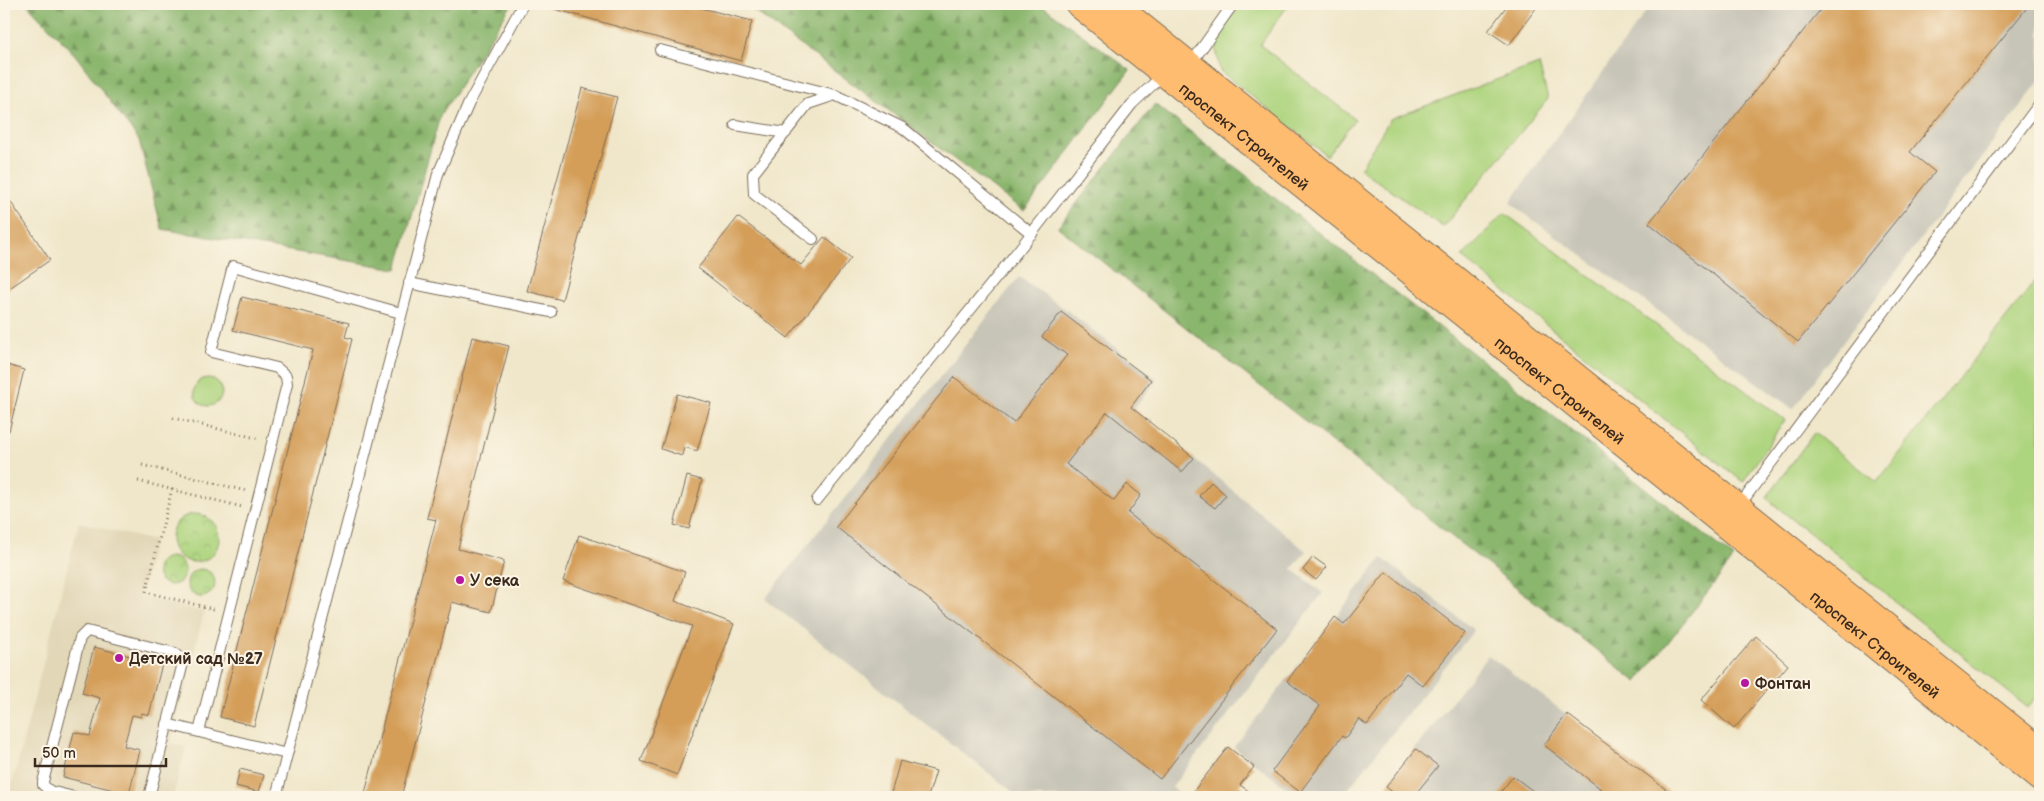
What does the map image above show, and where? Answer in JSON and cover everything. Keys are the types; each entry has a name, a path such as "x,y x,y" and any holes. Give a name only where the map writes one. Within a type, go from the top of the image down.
{"main road":[{"name":"проспект Строителей","path":"1080,4 1177,69 1731,516 2040,777"},
{"name":"проспект Строителей","path":"1112,4 1177,69"},
{"name":"проспект Строителей","path":"1731,516 2040,752"}],"lane":[{"path":"276,797 438,174 469,103 523,4"},
{"path":"817,500 1032,234 1132,104 1177,69 1233,4"},
{"path":"660,50 836,95 903,128 1032,234"},
{"path":"813,239 754,194 753,174 808,104 836,95"},
{"path":"1731,516 2040,103"},
{"path":"735,125 786,133"},
{"path":"198,732 286,384 286,376 277,368 211,352 233,266 401,313"},
{"path":"409,282 551,312"},
{"path":"74,797 50,791 44,785 44,782 83,633 90,631 179,655 182,658 183,663 149,797"},
{"path":"167,724 288,754"}],"path":[{"path":"173,418 263,440"},
{"path":"142,465 258,495"},
{"path":"138,481 255,510"},
{"path":"172,489 146,592 229,613"}],"shaded area":[{"path":"1651,4 2040,4 2040,80 1793,409 1510,203"},
{"path":"1019,277 1065,309 1157,379 1134,409 1306,551 1292,569 1323,593 1172,787 1185,797 1010,797 1013,792 765,599"},
{"name":"Детский сад №27","path":"79,522 154,541 140,596 204,612 171,743 186,747 173,797 9,797"},
{"path":"1382,558 1474,630 1342,797 1298,797 1234,747"},
{"path":"1488,655 1676,797 1371,797 1383,790"}],"green space":[{"path":"27,4 512,4 440,116 397,269 162,229 139,140 76,56"},
{"path":"745,4 1040,4 1130,70 1024,211"},
{"path":"1241,4 1289,4 1260,45 1355,119 1327,156 1220,71 1214,40"},
{"path":"1539,64 1548,99 1443,227 1360,169 1390,119"},
{"path":"1155,104 1734,558 1637,682 1058,227"},
{"path":"1504,213 1785,420 1743,482 1462,257"},
{"path":"2040,275 2040,690 2028,708 1766,498 1814,433 1877,482"},
{"path":"208,378 218,382 222,392 218,402 208,406 198,402 194,392 198,382"},
{"path":"190,514 200,514 212,521 219,533 219,543 212,555 200,562 190,562 182,558 175,551 171,543 171,533 175,525 182,518"},
{"path":"171,557 181,561 185,571 181,581 171,585 161,581 157,571 161,561"},
{"path":"201,569 211,573 215,583 211,593 201,597 191,593 187,583 191,573"}],"building":[{"path":"552,4 686,4 752,21 741,61 551,8"},
{"path":"1508,4 1539,4 1509,45 1488,31"},
{"path":"1825,4 2030,4 1910,152 1935,172 1798,342 1649,223"},
{"path":"582,88 617,97 562,300 527,291"},
{"path":"4,192 50,260 4,292"},
{"path":"738,217 801,265 824,237 851,258 788,338 698,268"},
{"path":"242,297 349,323 345,337 352,339 254,726 220,717 313,350 233,330"},
{"path":"1061,312 1151,380 1131,407 1194,458 1182,472 1107,412 1066,464 1114,501 1127,484 1141,495 1128,513 1277,629 1160,779 836,527 954,377 1014,423 1067,355 1042,337"},
{"path":"472,337 509,346 458,549 504,561 491,612 452,602 401,797 364,797 436,520 427,518"},
{"path":"4,364 24,370 9,431 4,430"},
{"path":"677,394 711,403 697,451 684,447 682,456 661,449"},
{"path":"687,476 702,480 689,529 674,525"},
{"path":"1211,482 1226,495 1215,508 1199,496"},
{"path":"579,535 685,572 675,601 734,624 677,775 641,761 692,626 563,581"},
{"path":"1313,557 1327,567 1316,580 1303,570"},
{"path":"1386,572 1465,633 1423,686 1406,673 1367,725 1359,719 1345,738 1342,736 1300,792 1272,771 1320,706 1287,681 1335,617 1344,624"},
{"name":"Фонтан","path":"1756,636 1788,665 1734,729 1701,700"},
{"path":"94,647 162,664 149,715 142,713 141,717 132,715 124,746 140,750 129,794 63,777 74,732 90,736 100,698 82,693"},
{"path":"1567,714 1676,797 1595,797 1601,789 1544,745"},
{"path":"1228,747 1254,767 1240,785 1257,797 1201,797 1193,792"},
{"path":"1416,749 1438,766 1413,797 1399,797 1386,787"},
{"path":"900,761 936,771 928,797 890,797"},
{"path":"240,769 264,775 259,792 236,786"},
{"path":"1513,776 1541,797 1497,797"}],"place":[{"name":"У сека","path":"460,580"},
{"name":"Детский сад №27","path":"119,658"},
{"name":"Фонтан","path":"1745,683"}]}
